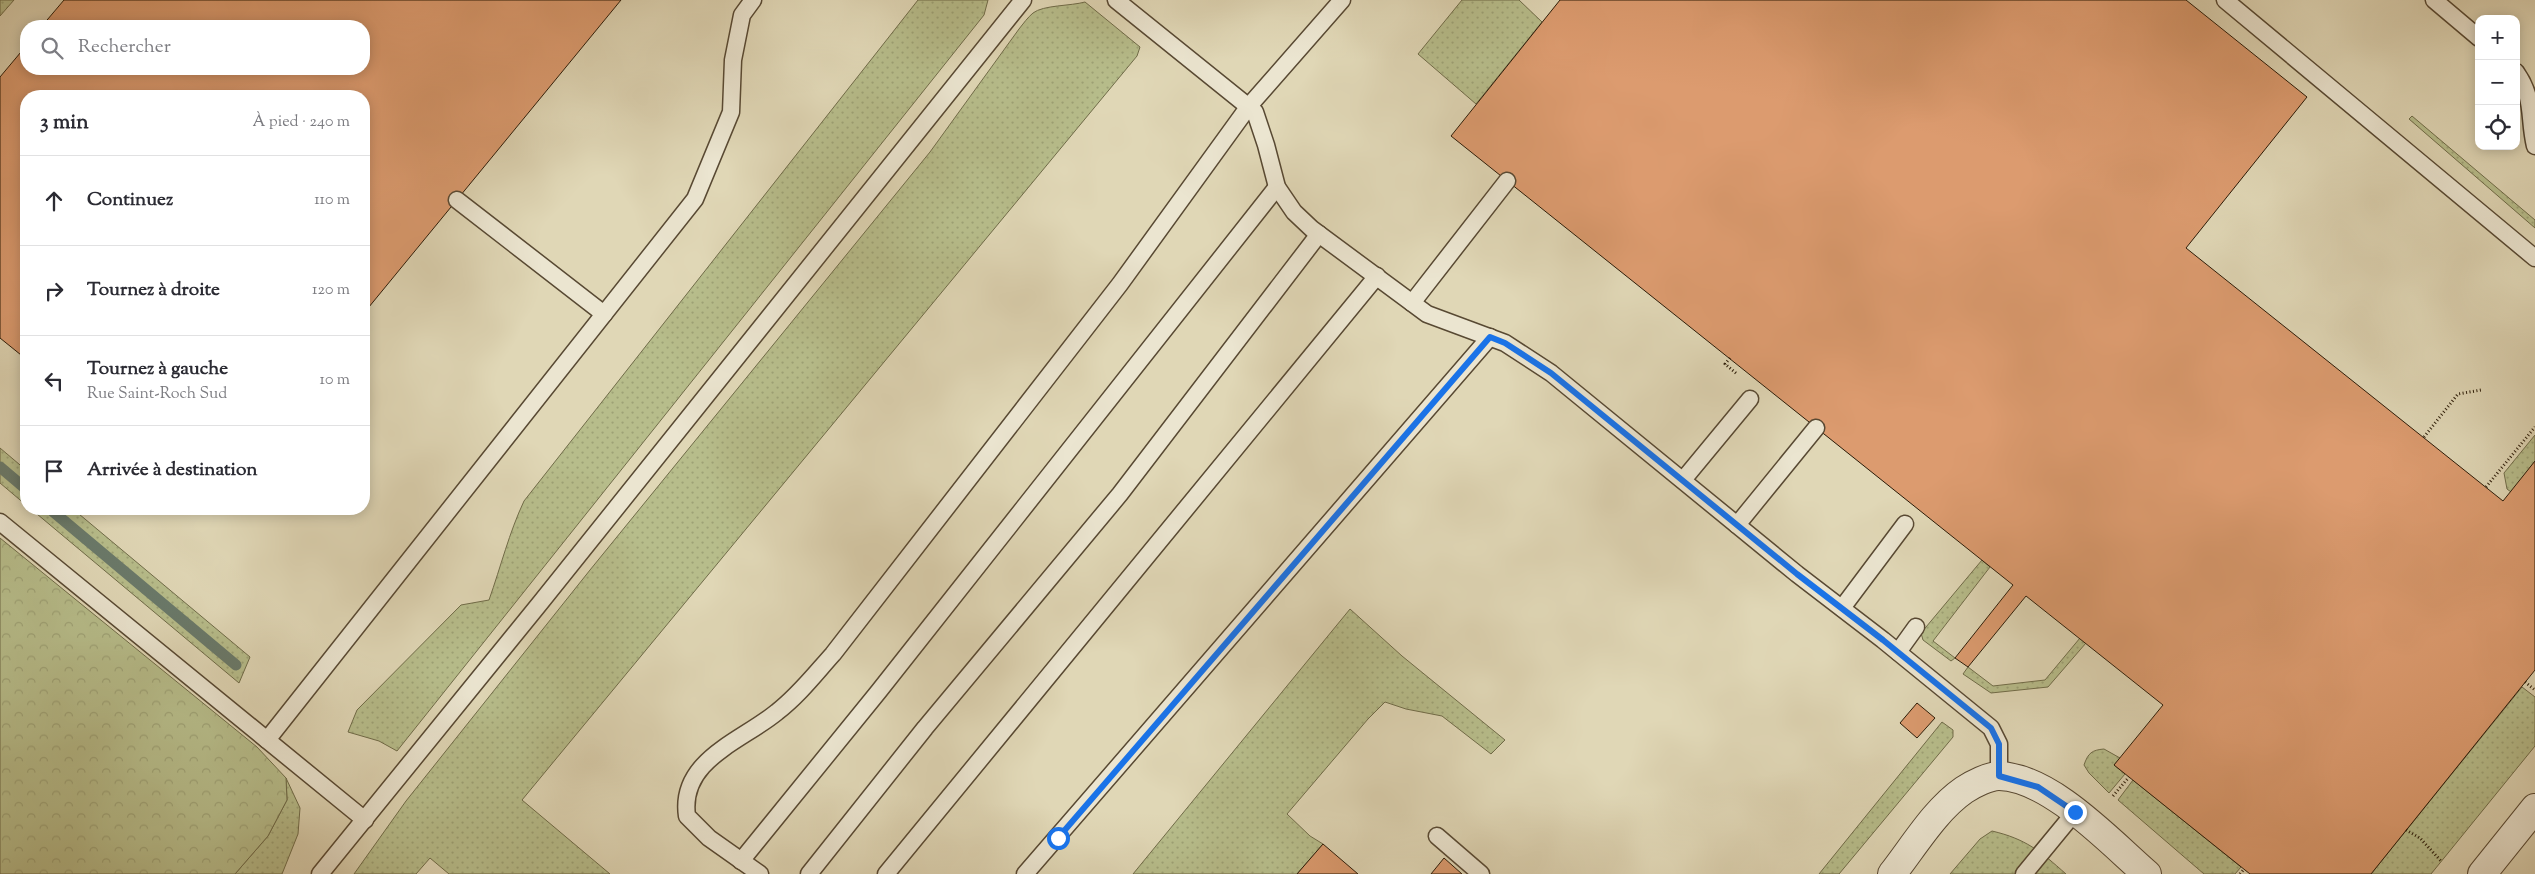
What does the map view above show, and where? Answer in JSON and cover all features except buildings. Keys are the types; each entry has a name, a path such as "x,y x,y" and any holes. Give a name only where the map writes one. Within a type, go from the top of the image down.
{"street":[{"path":"1892,874 1942,810 1959,795 1988,778 1999,776 2038,787 2075,812 2147,874"},
{"path":"2482,874 2535,808"}],"lane":[{"path":"267,740 695,199 731,112 733,60 736,42 742,15 753,0"},
{"path":"320,874 1023,0"},
{"path":"1116,0 1249,106 1260,123 1277,187 1294,212 1319,234 1412,303 1436,318 1505,343 1551,373 1737,525 1991,728 1999,744 1999,776"},
{"path":"760,874 709,838 687,816 687,791 694,778 705,763 728,745 776,714 794,698 833,654 1120,284 1249,106 1342,0"},
{"path":"2225,0 2535,258"},
{"path":"2434,0 2475,35"},
{"path":"2520,79 2528,94 2532,110 2534,138"},
{"path":"1412,303 1507,181"},
{"path":"741,861 879,691 1277,187"},
{"path":"456,200 604,314"},
{"path":"808,874 925,728 1120,494 1319,234"},
{"path":"886,874 1377,276"},
{"path":"1026,874 1490,337"},
{"path":"1683,480 1750,399"},
{"path":"1737,525 1816,428"},
{"path":"0,522 365,820"},
{"path":"1842,608 1905,524"},
{"path":"1898,652 1916,627"},
{"path":"2024,874 2075,812"},
{"path":"1437,836 1481,874"}],"path":[{"path":"2424,437 2458,394 2481,390"},
{"path":"2486,487 2535,427"},
{"path":"2525,682 2535,690"},
{"path":"2113,796 2129,777"},
{"path":"2406,830 2420,838 2441,862"},
{"path":"2240,874 2244,869"}],"green space":[{"path":"0,0 14,0 0,16"},
{"path":"918,0 988,0 984,15 397,751 379,741 348,732 357,710 461,605 489,600 509,537 524,501"},
{"path":"1462,0 1519,0 1542,22 1476,104 1418,54"},
{"path":"1085,2 1140,47 1137,56 522,800 610,874 449,874 430,858 416,874 354,874 406,801 590,570 930,152 1019,29 1038,10"},
{"path":"2412,116 2535,220 2535,228 2409,119"},
{"path":"2535,435 2535,461 2511,492 2507,489 2504,473"},
{"path":"0,448 20,465 20,500 0,483"},
{"path":"38,515 80,515 250,657 239,683"},
{"path":"0,538 257,747 286,778 287,800 268,836 235,874 0,874"},
{"path":"1982,560 1990,567 1933,641 1955,658 1951,661 1923,640 1921,633"},
{"path":"1350,609 1402,656 1505,740 1491,754 1442,716 1406,709 1385,702 1368,719 1287,814 1310,836 1323,844 1297,874 1133,874"},
{"path":"2080,638 2086,643 2048,687 1991,693 1963,674 1968,667 1993,686 2045,680"},
{"path":"2522,687 2535,697 2535,746 2431,874 2371,874"},
{"path":"1942,722 1953,730 1953,737 1839,874 1819,874"},
{"path":"2104,749 2120,758 2114,765 2125,774 2109,793 2089,773 2084,765 2091,753"},
{"path":"286,778 300,808 298,834 282,874 235,874 268,836 287,800"},
{"path":"2133,780 2241,867 2235,874 2204,874 2118,800"},
{"path":"1992,831 2024,842 2066,874 1950,874 1980,839"}],"waterway":[{"path":"0,467 20,484"},
{"path":"57,515 236,665"}],"route":[{"path":"1058,838 1490,337 1505,343 1551,373 1797,574 1883,640 1991,728 1997,736 1999,744 1999,776 2038,787 2063,802 2075,812"}]}
